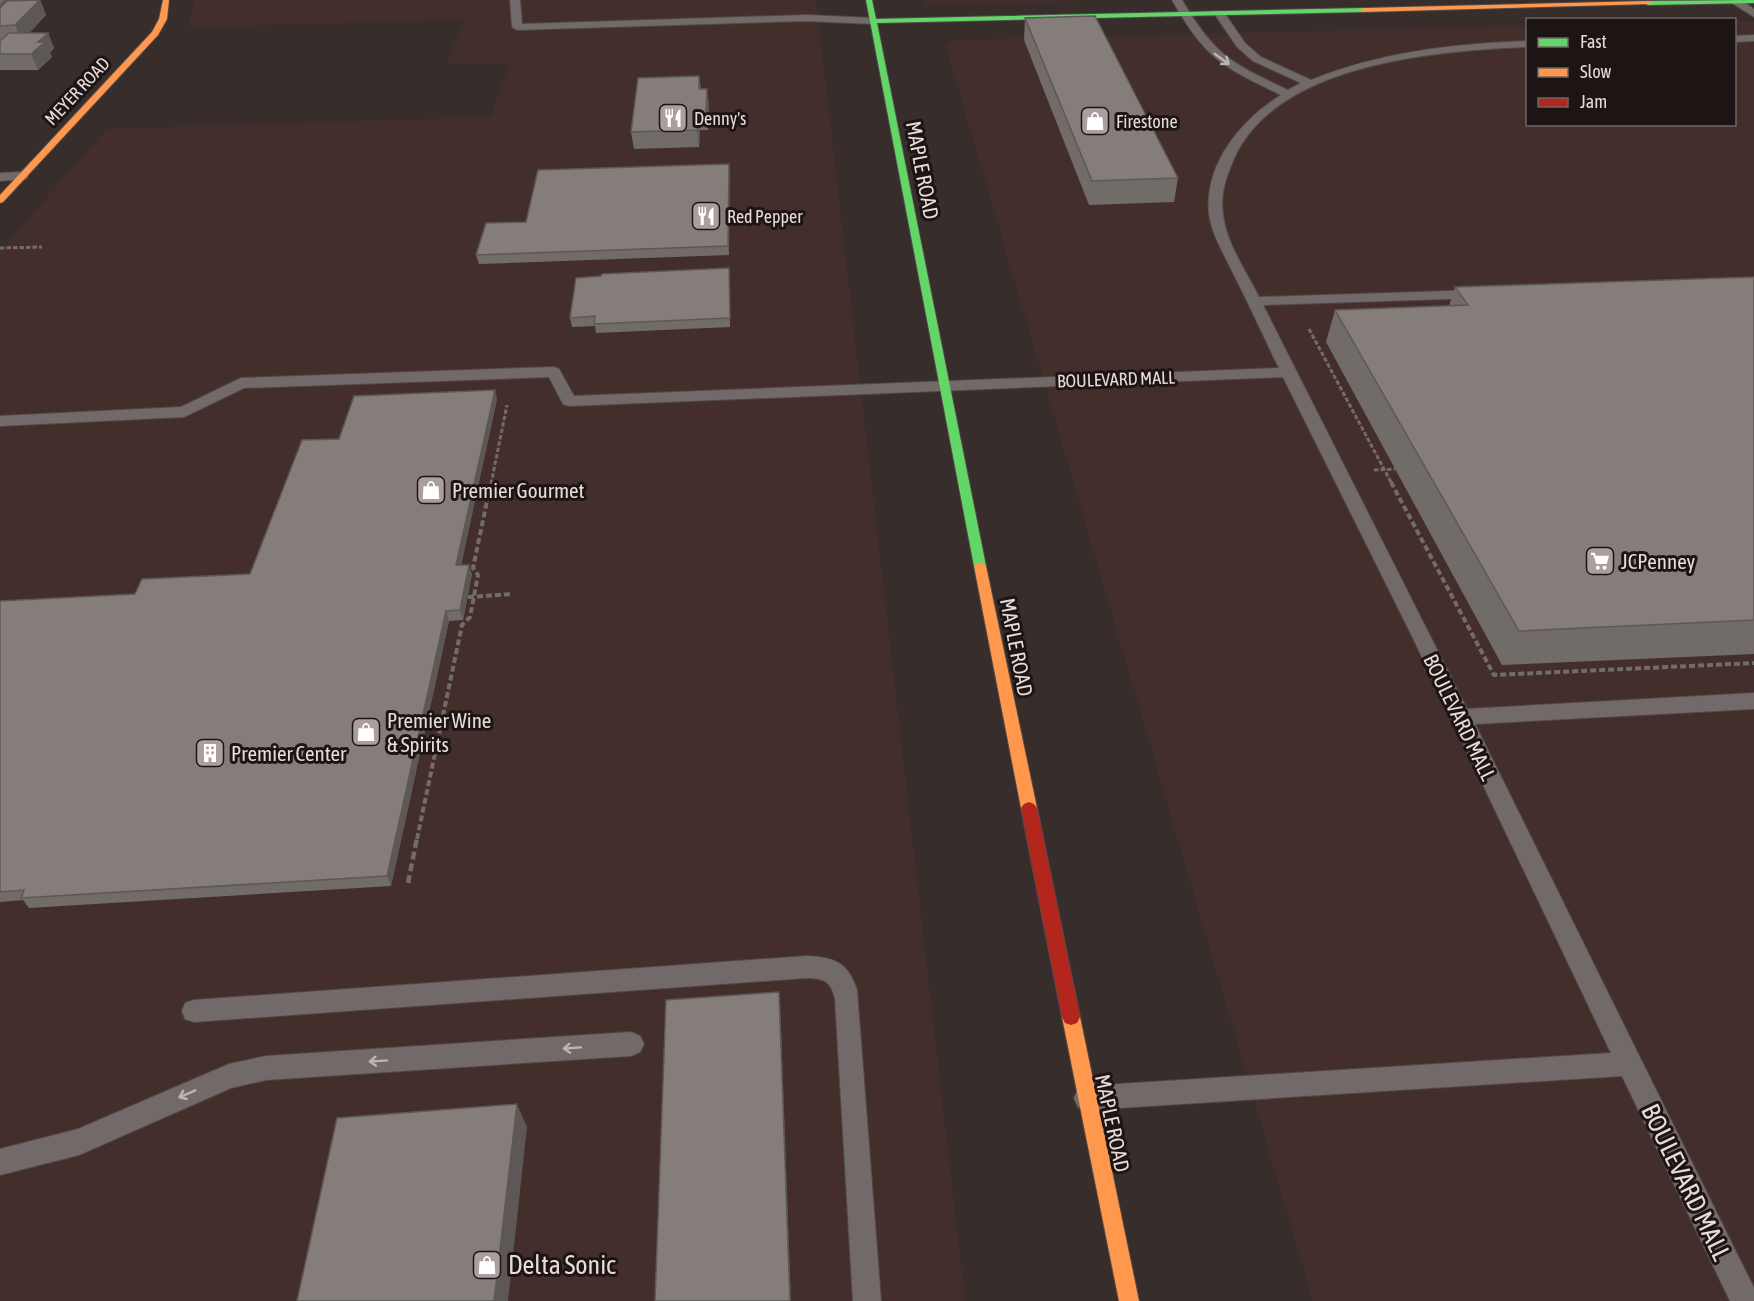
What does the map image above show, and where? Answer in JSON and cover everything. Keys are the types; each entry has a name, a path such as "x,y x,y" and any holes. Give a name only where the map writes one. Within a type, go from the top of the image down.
{"street":[{"name":"MEYER ROAD","path":"0,200 155,33 164,19 166,0"},
{"name":"MAPLE ROAD","path":"869,0 943,385 1129,1301"},
{"path":"874,21 1754,1"}],"lane":[{"path":"515,0 517,27 806,18 874,21"},
{"path":"1177,0 1211,51 1239,71 1287,94"},
{"path":"1736,1 1754,14"},
{"path":"1219,13 1241,45 1257,58 1311,84"},
{"path":"1736,39 1754,38"},
{"name":"BOULEVARD MALL","path":"1526,44 1481,46 1404,56 1367,65 1287,94 1250,122 1227,159 1218,183 1216,216 1288,372 1461,717 1745,1301"},
{"path":"0,177 22,176"},
{"path":"1254,301 1491,293"},
{"name":"BOULEVARD MALL","path":"0,421 184,412 241,383 554,372 569,401 1288,372"},
{"path":"1461,717 1754,701"},
{"path":"194,1011 806,967 821,967 837,972 844,984 847,999 867,1301"},
{"path":"0,1162 79,1142 230,1076 266,1068 631,1044"},
{"path":"1087,1098 1628,1064"}],"path":[{"path":"0,248 42,248"},
{"path":"1304,319 1494,675 1754,663"},
{"path":"408,883 462,625 470,617 478,575 473,568 509,396"},
{"path":"1371,470 1395,469"},
{"path":"468,597 513,594"}],"shaded area":[{"path":"194,0 816,0 965,1301 0,1301 0,251 107,129 491,117 510,63 447,63 464,20 189,27"},
{"path":"925,0 1106,0 926,5"},
{"path":"1736,21 1754,21 1754,1301 1313,1301 946,46 957,40 1526,26 1526,126 1736,126"}],"building":[{"path":"40,0 15,25 0,26 0,8 7,1"},
{"name":"Firestone","path":"1095,16 1178,178 1092,181 1025,18"},
{"path":"9,33 48,33 38,42 45,42 31,54 0,54 0,41"},
{"name":"Denny's","path":"699,76 699,89 707,89 706,114 698,114 697,130 631,132 638,78"},
{"path":"729,164 728,246 476,255 486,223 526,222 538,170"},
{"path":"729,268 730,318 594,324 595,316 570,318 576,278 601,276 602,274"},
{"name":"JCPenney","path":"1754,277 1754,620 1519,631 1335,310 1468,305 1455,287"},
{"name":"Premier Center","path":"495,390 456,565 469,565 460,610 446,611 387,876 21,898 24,890 0,892 0,601 135,594 142,579 250,574 302,440 339,439 354,396"},
{"name":"Delta Sonic","path":"779,992 790,1301 655,1301 666,1000"},
{"path":"517,1104 494,1301 297,1301 337,1118"}],"traffic: fast":[{"path":"869,0 980,566"},
{"path":"1648,3 1754,1"},
{"path":"874,21 1364,10"}],"traffic: slow":[{"path":"0,200 155,33 163,19 166,0"},
{"path":"1364,10 1648,3"},
{"path":"980,566 1029,808"},
{"path":"1071,1017 1129,1301"}],"traffic: jam":[{"path":"1029,808 1071,1017"}],"place":[{"name":"Denny's","path":"673,118"},
{"name":"Firestone","path":"1095,121"},
{"name":"Red Pepper","path":"706,216"},
{"name":"Premier Gourmet","path":"431,490"},
{"name":"JCPenney","path":"1600,561"},
{"name":"Premier Wine & Spirits","path":"366,732"},
{"name":"Premier Center","path":"210,753"},
{"name":"Delta Sonic","path":"487,1265"}]}
